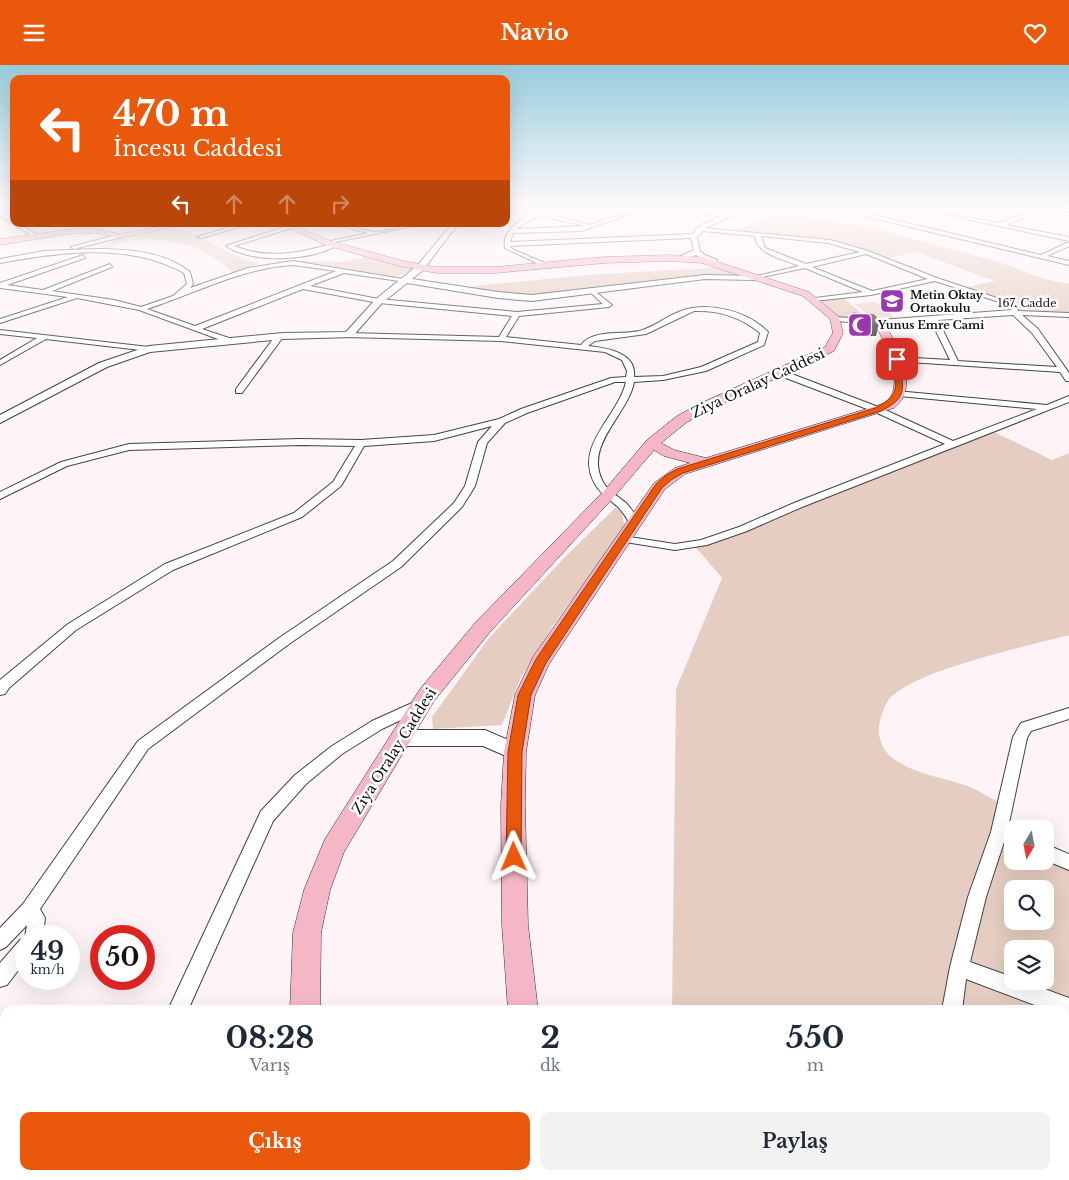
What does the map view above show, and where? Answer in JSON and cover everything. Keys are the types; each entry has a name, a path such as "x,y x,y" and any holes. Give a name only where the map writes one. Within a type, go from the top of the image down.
{"main road":[{"path":"387,259 420,268 481,271 605,260 641,259"},
{"path":"689,259 714,262 754,278 797,290 815,300 835,319"},
{"name":"Ziya Oralay Caddesi","path":"305,1005 307,933 316,890 334,847 422,704 483,627 608,495 652,443 682,419 704,407 830,349 838,333 835,319"},
{"path":"523,1005 515,925 513,805 515,752 525,695 540,662 659,486 668,478 706,463 878,409 893,402 899,393 897,359 879,322"},
{"path":"652,443 674,454 706,463"}],"street":[{"path":"0,286 78,259"},
{"path":"159,259 173,263 187,272 190,284 181,294"},
{"path":"349,335 379,301 420,268 427,259"},
{"path":"531,259 545,265"},
{"path":"707,259 714,262"},
{"path":"788,259 871,293"},
{"path":"141,309 250,268 274,263 293,263 345,270 521,297 705,277 754,278 832,259"},
{"path":"884,259 935,279 998,300 1015,309 1015,313 1035,331 1069,379"},
{"path":"1054,259 1069,263"},
{"path":"43,292 110,266"},
{"path":"194,329 345,270"},
{"path":"815,300 871,293 935,279"},
{"path":"0,286 114,302 141,309 229,341"},
{"path":"305,287 379,301 517,314 609,305 591,290"},
{"path":"0,321 77,297"},
{"path":"0,496 89,455 129,447 301,442 361,443 434,438 502,421 524,411 614,380 663,378 704,369 761,343 764,333 755,323 736,315 689,310 650,330 593,339 583,347"},
{"name":"167. Cadde","path":"835,319 879,322 1015,313 1069,315"},
{"path":"501,339 517,314"},
{"path":"934,319 955,363"},
{"path":"0,332 149,349 279,337 349,335 501,339 608,351 624,357 632,369 633,378 593,452 595,476 599,486 608,495 622,504 634,522"},
{"path":"239,391 279,337"},
{"path":"0,363 42,338"},
{"path":"0,420 103,365 149,349"},
{"path":"897,359 1062,370"},
{"path":"781,373 878,409 954,445"},
{"path":"899,393 1051,407"},
{"path":"623,539 675,547 702,543 743,529 798,505 1069,399"},
{"path":"0,941 29,910 143,745 284,641 397,564 458,505 470,486 483,442 502,421"},
{"path":"0,690 4,684 72,627 169,567 298,515 337,484 361,443"},
{"path":"180,1005 267,816 286,791 327,756 381,721 422,704"},
{"path":"1008,820 1020,737 1026,727 1069,713"},
{"path":"400,738 485,738 515,752"},
{"path":"953,1005 959,967 977,897 1004,839"},
{"path":"1054,856 1069,862"},
{"path":"29,910 36,918 36,925"},
{"path":"0,978 15,960"},
{"path":"959,967 1061,1005"}],"shaded area":[{"path":"216,259 243,259 260,263 233,273"},
{"path":"356,259 372,259 412,270 396,277 322,264 281,260 343,262"},
{"path":"935,259 987,259 1044,279 1069,284 1069,321 1064,314 1015,313 1008,304 963,288 995,281"},
{"path":"728,267 754,278 724,276 532,298 470,289 474,286 599,274"},
{"path":"842,297 870,320 835,319 815,300"},
{"path":"876,302 894,317 872,318 854,304"},
{"path":"990,430 1052,460 1069,453 1069,635 949,668 906,687 891,697 887,703 880,721 879,733 885,750 891,757 904,765 922,773 970,787 1003,804 999,832 1004,834 1004,870 1054,870 1054,856 1069,862 1069,1005 672,1005 676,689 722,578 693,544 703,543"},
{"path":"615,508 621,509 625,528 552,627 521,677 502,725 433,729 432,717 489,638 563,559"}],"building":[{"path":"853,313 874,315 880,321 876,321 880,325 860,325 854,318"}],"place":[{"name":"Metin Oktay Ortaokulu","path":"892,301"},
{"name":"Yunus Emre Cami","path":"860,325"}],"route":[{"path":"514,857 515,752 525,695 540,662 659,486 680,471 878,409 893,402 899,393 897,359"}]}
